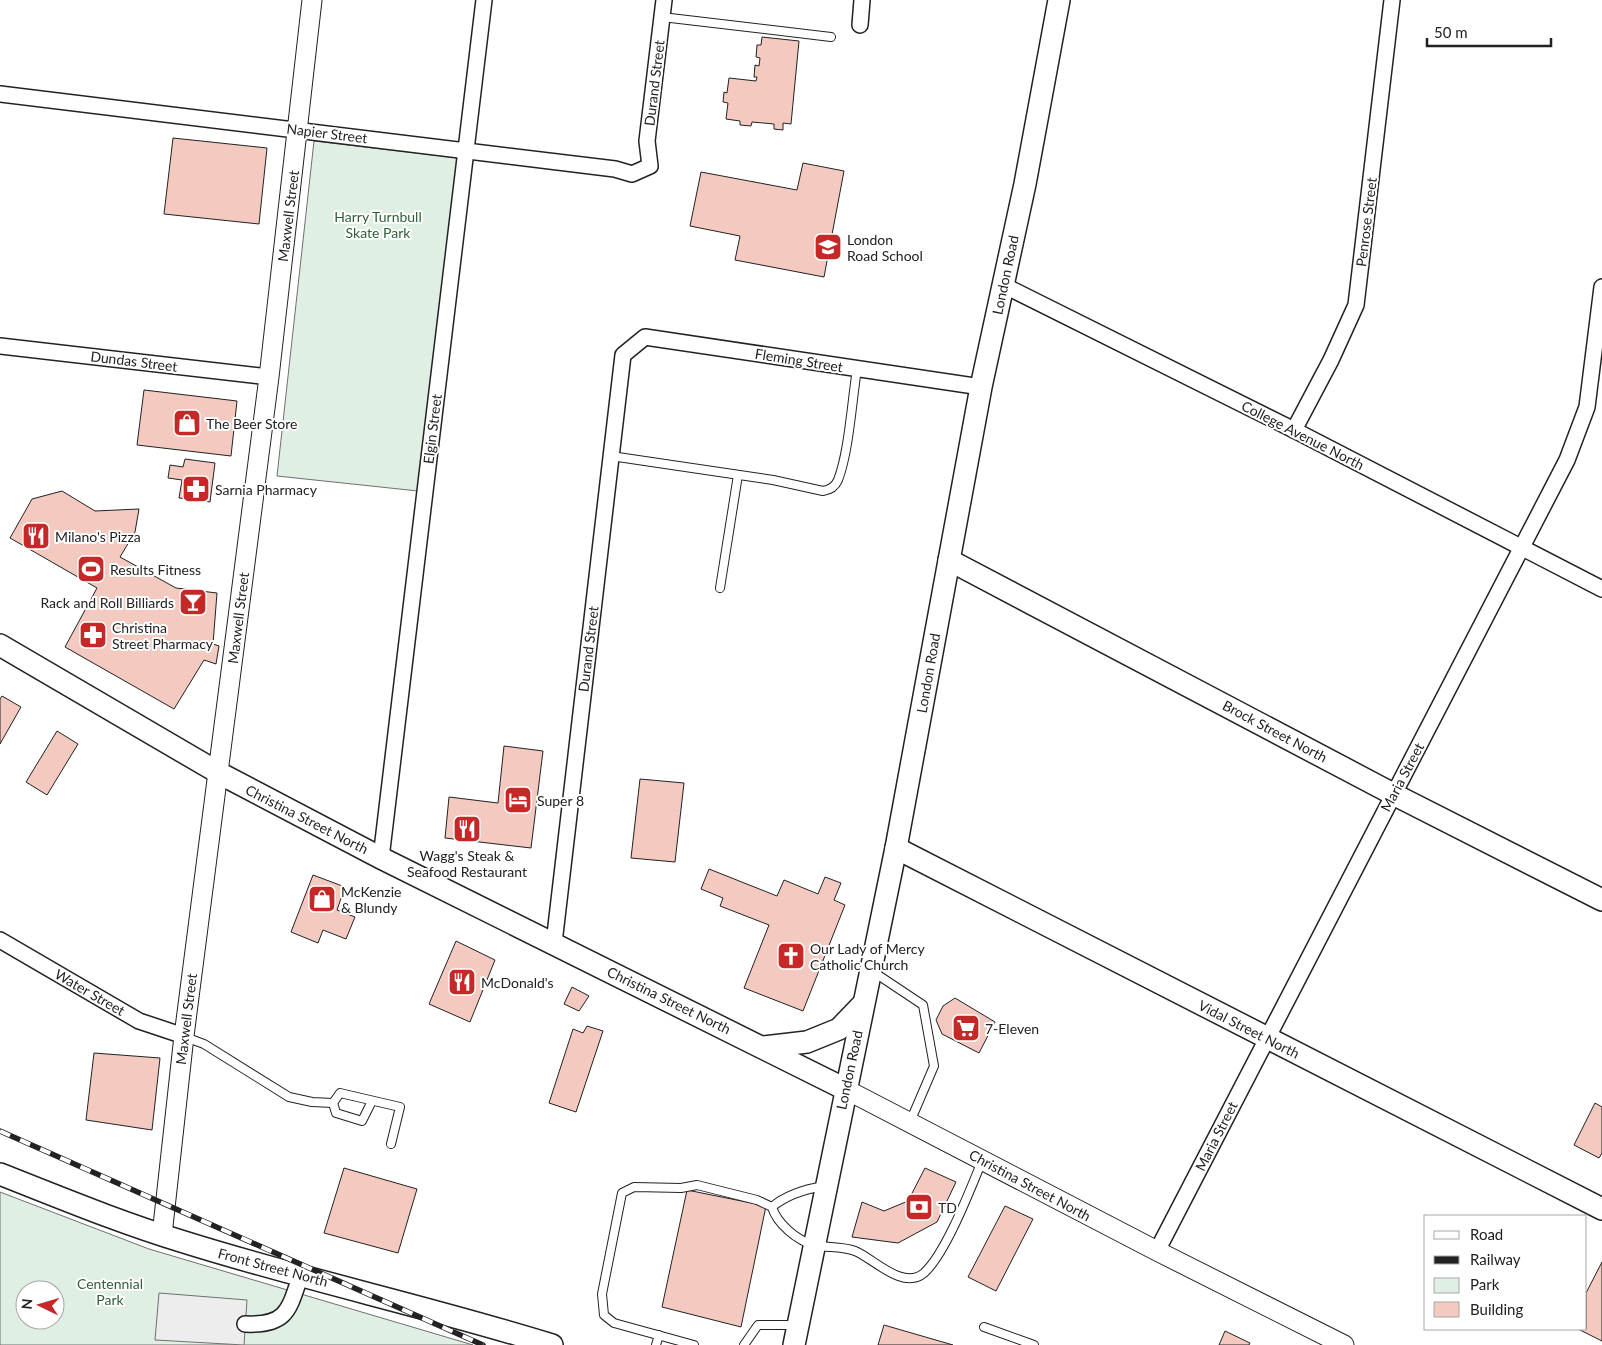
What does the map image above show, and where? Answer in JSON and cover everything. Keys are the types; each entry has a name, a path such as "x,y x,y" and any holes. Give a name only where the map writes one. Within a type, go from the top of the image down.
{"main road":[{"name":"London Road","path":"796,1335 813,1244 896,848 981,387 1025,184 1060,0"},
{"name":"Brock Street North","path":"949,560 1393,794 1602,900"},
{"name":"Christina Street North","path":"0,645 219,773 381,858 845,1089"},
{"name":"Vidal Street North","path":"896,848 1602,1209"},
{"path":"764,1047 807,1042 839,1029 863,1004"},
{"name":"Front Street North","path":"0,1174 106,1217 162,1235 469,1319 552,1345"}],"street":[{"name":"Maxwell Street","path":"162,1235 184,1036 269,377 312,0"},
{"name":"Elgin Street","path":"381,858 484,0"},
{"name":"Durand Street","path":"650,166 647,142 664,0"},
{"path":"860,25 862,0"},
{"name":"Penrose Street","path":"1294,430 1331,360 1356,305 1392,0"},
{"name":"Napier Street","path":"0,94 466,150 615,169 632,174 650,166"},
{"name":"College Avenue North","path":"1002,284 1294,430 1602,589"},
{"name":"Maria Street","path":"1157,1251 1567,460 1587,407 1602,287"},
{"name":"Fleming Street","path":"623,355 645,337 981,387"},
{"name":"Dundas Street","path":"0,346 269,377"},
{"name":"Durand Street","path":"554,943 623,355"},
{"name":"Water Street","path":"0,940 139,1020 184,1036"},
{"name":"Christina Street North","path":"845,1089 1157,1251 1344,1345"},
{"path":"246,1324 263,1325 277,1321 288,1311 300,1274"}],"lane":[{"path":"662,17 830,37"},
{"path":"611,456 738,475 823,491 830,490 837,482 843,456 857,368"},
{"path":"720,588 738,475"},
{"path":"870,970 923,1005 934,1066 910,1122"},
{"path":"184,1036 204,1044 289,1097 312,1102 333,1103"},
{"path":"333,1103 340,1093 400,1107 391,1144"},
{"path":"333,1103 336,1113 362,1121 372,1101"},
{"path":"694,1345 614,1323 604,1315 602,1294 622,1193 634,1187 681,1188 697,1184 757,1200 772,1207 775,1215 788,1230 813,1244 855,1251 890,1272 906,1278 923,1274 935,1258 955,1222 983,1160"},
{"path":"772,1207 790,1196 826,1186"},
{"path":"744,1345 758,1325 796,1335"},
{"path":"984,1327 1034,1345"},
{"path":"656,1345 658,1335"}],"green space":[{"name":"Harry Turnbull Skate Park","path":"314,141 459,158 418,491 277,476"},
{"name":"Centennial Park","path":"0,1192 149,1249 473,1345 0,1345"}],"shaded area":[{"path":"159,1293 247,1300 244,1345 155,1340"}],"building":[{"path":"762,37 799,41 791,124 783,123 783,130 774,129 774,124 752,122 751,126 740,125 740,121 726,119 728,103 723,102 724,92 727,93 729,78 756,81 757,77 754,77 755,65 759,66 760,58 756,57 757,45 761,45"},
{"path":"173,138 267,148 259,224 164,214"},
{"name":"London Road School","path":"803,163 844,171 824,277 735,260 740,236 690,226 701,172 797,190"},
{"name":"The Beer Store","path":"144,390 237,401 231,456 137,445"},
{"name":"Sarnia Pharmacy","path":"185,459 215,463 210,502 179,498 182,480 168,478 170,465 183,467"},
{"path":"62,491 95,511 139,509 135,532 120,557 176,588 217,593 213,644 219,646 216,664 204,660 174,709 65,647 97,588 10,538 32,499"},
{"path":"2,696 21,707 0,744 0,699"},
{"path":"57,731 78,744 47,795 26,782"},
{"name":"Super 8","path":"504,746 543,751 531,848 445,838 449,797 498,803"},
{"path":"640,779 684,783 675,862 631,858"},
{"name":"Our Lady of Mercy Catholic Church","path":"709,869 777,896 784,880 818,894 825,877 841,883 834,900 845,905 803,1011 744,988 769,925 720,906 723,898 701,889"},
{"name":"McKenzie & Blundy","path":"313,875 345,887 337,910 355,917 346,939 323,930 318,943 291,932"},
{"name":"McDonald's","path":"456,941 495,960 470,1022 429,1004"},
{"path":"572,987 589,996 579,1011 564,1004"},
{"name":"7-Eleven","path":"955,998 995,1022 979,1053 942,1034 936,1020 943,1006"},
{"path":"587,1026 603,1031 576,1112 549,1103 573,1029 583,1033"},
{"path":"94,1053 160,1058 152,1130 86,1120"},
{"path":"1595,1103 1602,1107 1602,1153 1599,1158 1574,1145"},
{"path":"344,1168 417,1189 398,1253 324,1233"},
{"name":"TD","path":"925,1168 956,1182 937,1222 898,1243 852,1237 862,1202 884,1211 908,1201"},
{"path":"687,1190 766,1206 741,1327 662,1307"},
{"path":"1005,1206 1033,1219 996,1291 968,1277"},
{"path":"1602,1262 1602,1341 1580,1330 1587,1330 1587,1291"},
{"path":"884,1325 953,1345 878,1345"},
{"path":"1225,1331 1250,1343 1249,1345 1219,1345"}],"railway":[{"path":"0,1131 483,1345"}],"place":[{"name":"London Road School","path":"828,247"},
{"name":"The Beer Store","path":"187,423"},
{"name":"Sarnia Pharmacy","path":"196,489"},
{"name":"Milano's Pizza","path":"36,536"},
{"name":"Results Fitness","path":"91,569"},
{"name":"Rack and Roll Billiards","path":"193,602"},
{"name":"Christina Street Pharmacy","path":"93,635"},
{"name":"Super 8","path":"518,800"},
{"name":"Wagg's Steak & Seafood Restaurant","path":"467,829"},
{"name":"McKenzie & Blundy","path":"322,899"},
{"name":"Our Lady of Mercy Catholic Church","path":"791,956"},
{"name":"McDonald's","path":"462,982"},
{"name":"7-Eleven","path":"966,1028"},
{"name":"TD","path":"919,1207"}]}
